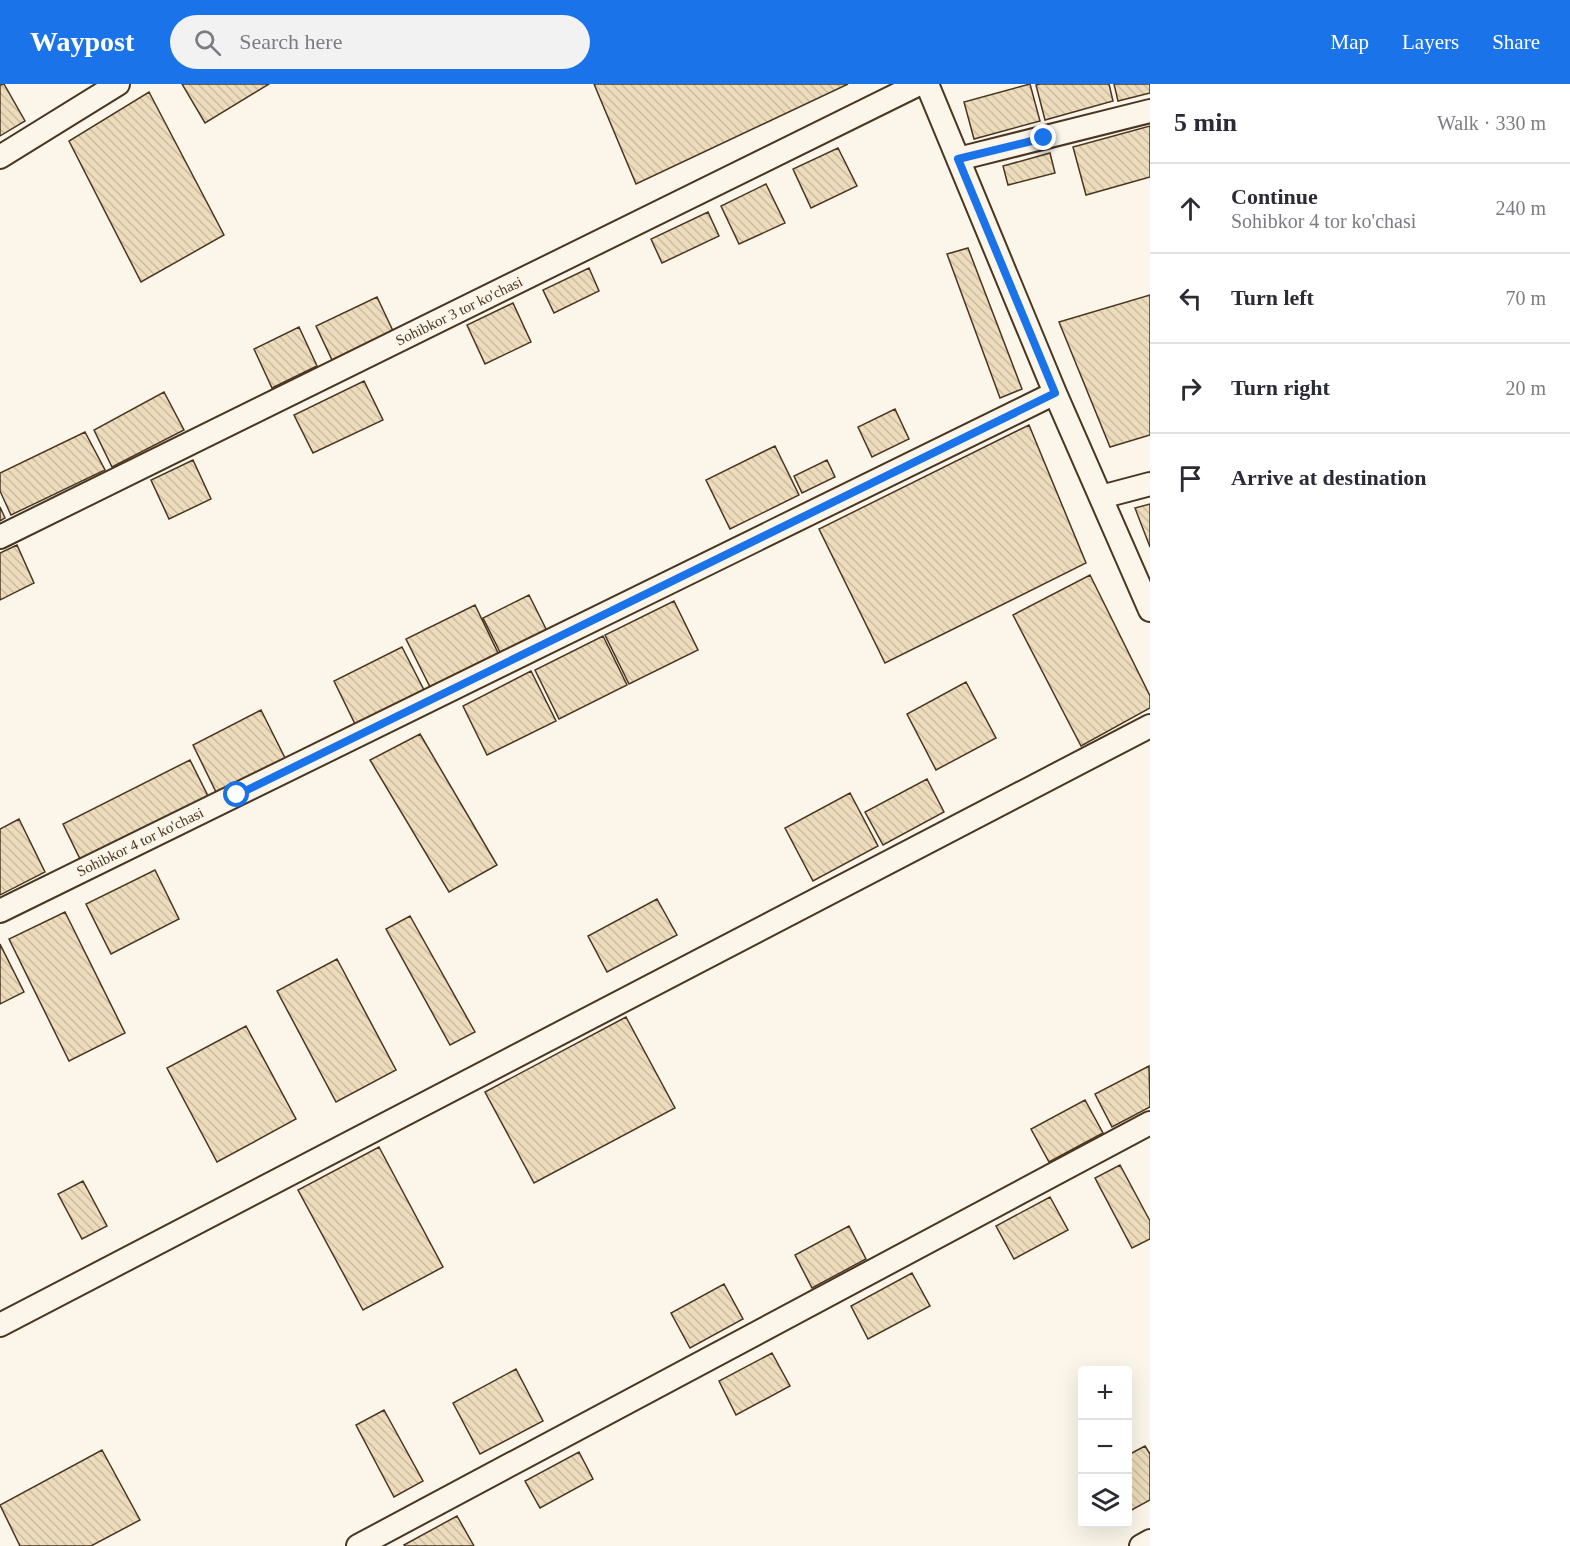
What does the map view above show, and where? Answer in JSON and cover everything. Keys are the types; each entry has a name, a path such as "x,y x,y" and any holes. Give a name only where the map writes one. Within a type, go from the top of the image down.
{"street":[{"path":"0,157 118,84"},
{"name":"Sohibkor 3 tor ko'chasi","path":"0,537 919,84"},
{"path":"927,84 1055,393 1150,610"},
{"path":"958,159 1150,111"},
{"name":"Sohibkor 4 tor ko'chasi","path":"0,911 1055,393"},
{"path":"1101,497 1150,484"},
{"path":"0,1325 1150,726"},
{"path":"358,1546 1150,1123"},
{"path":"1141,1546 1150,1541"}],"building":[{"path":"4,84 25,121 0,136 0,85"},
{"path":"182,84 269,84 205,123"},
{"path":"594,84 848,84 636,184"},
{"path":"1030,84 1040,121 974,139 964,102"},
{"path":"1109,84 1113,101 1045,120 1036,85"},
{"path":"1114,84 1150,84 1150,93 1118,101"},
{"path":"149,92 224,235 141,282 69,141"},
{"path":"1150,126 1150,177 1086,195 1073,147"},
{"path":"838,148 857,186 811,208 793,169"},
{"path":"1050,153 1055,173 1008,185 1003,166"},
{"path":"766,184 785,223 739,244 721,206"},
{"path":"708,212 719,236 662,263 651,239"},
{"path":"968,248 1022,389 1000,398 947,254"},
{"path":"589,268 599,291 554,313 543,290"},
{"path":"1150,295 1150,435 1110,447 1059,322"},
{"path":"377,297 393,331 332,360 316,326"},
{"path":"513,303 531,342 485,364 467,325"},
{"path":"299,327 317,366 272,388 254,349"},
{"path":"364,381 383,420 313,453 294,415"},
{"path":"164,392 184,430 112,467 94,430"},
{"path":"895,409 909,439 872,457 858,427"},
{"path":"1029,425 1086,563 885,663 819,529"},
{"path":"85,432 105,470 11,515 0,491 0,473"},
{"path":"775,446 799,495 730,529 706,480"},
{"path":"193,460 211,499 169,519 151,480"},
{"path":"827,460 835,477 802,493 794,476"},
{"path":"1150,504 1150,547 1135,508"},
{"path":"0,507 5,518 0,521"},
{"path":"17,545 34,583 0,600 0,553"},
{"path":"1090,575 1150,696 1150,708 1081,746 1013,615"},
{"path":"529,595 547,631 501,654 483,618"},
{"path":"674,601 698,650 629,684 605,635"},
{"path":"475,605 499,655 431,689 406,639"},
{"path":"603,636 627,685 559,719 535,670"},
{"path":"402,647 425,692 356,726 334,681"},
{"path":"531,671 556,721 487,755 463,706"},
{"path":"966,682 996,738 936,770 907,714"},
{"path":"261,710 286,760 217,794 193,745"},
{"path":"420,734 497,865 449,892 370,760"},
{"path":"190,760 209,798 81,861 63,824"},
{"path":"927,779 944,812 883,845 865,812"},
{"path":"850,793 878,846 813,881 785,828"},
{"path":"19,819 45,872 0,895 0,829"},
{"path":"155,870 179,919 111,954 86,904"},
{"path":"657,899 677,935 607,972 588,936"},
{"path":"65,912 125,1033 69,1061 9,939"},
{"path":"410,916 475,1032 450,1045 386,929"},
{"path":"0,944 24,992 0,1004"},
{"path":"337,959 396,1070 336,1102 277,991"},
{"path":"626,1017 675,1108 534,1183 485,1092"},
{"path":"246,1026 296,1119 217,1162 167,1068"},
{"path":"1149,1066 1150,1107 1112,1127 1095,1094"},
{"path":"1085,1100 1103,1133 1049,1162 1031,1129"},
{"path":"379,1147 443,1267 363,1310 298,1190"},
{"path":"1120,1165 1150,1221 1150,1239 1132,1248 1095,1178"},
{"path":"83,1181 107,1226 82,1239 58,1194"},
{"path":"1050,1197 1068,1230 1014,1259 996,1226"},
{"path":"849,1226 866,1259 812,1288 795,1255"},
{"path":"912,1273 930,1306 868,1339 851,1306"},
{"path":"724,1284 743,1319 690,1348 671,1313"},
{"path":"772,1353 790,1386 736,1415 719,1381"},
{"path":"516,1369 543,1421 480,1454 453,1403"},
{"path":"384,1410 423,1481 394,1497 356,1425"},
{"path":"1145,1446 1150,1454 1150,1500 1132,1510 1132,1474 1132,1453"},
{"path":"102,1450 140,1520 91,1546 20,1546 0,1505"},
{"path":"579,1452 593,1479 540,1508 525,1481"},
{"path":"457,1516 474,1546 404,1545"}],"route":[{"path":"237,795 1055,393 958,159 1044,138"}]}
